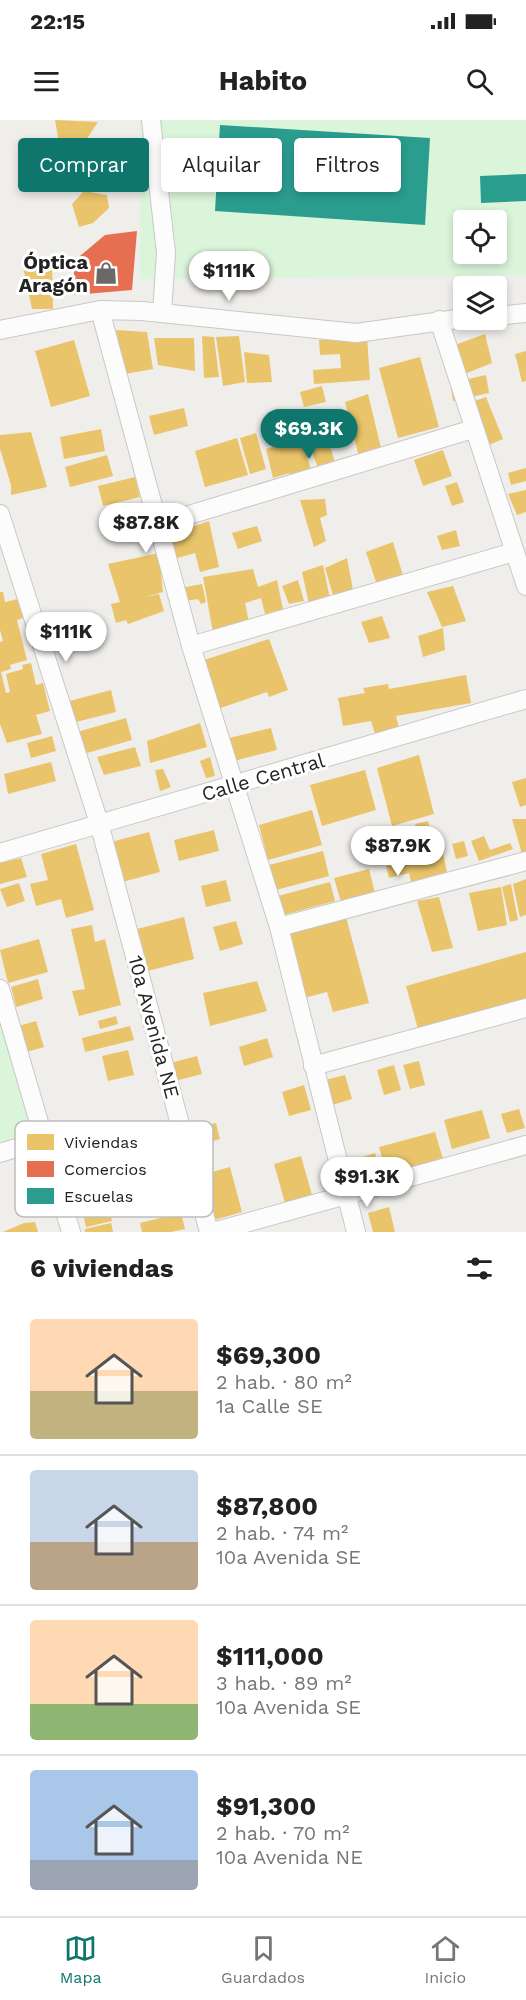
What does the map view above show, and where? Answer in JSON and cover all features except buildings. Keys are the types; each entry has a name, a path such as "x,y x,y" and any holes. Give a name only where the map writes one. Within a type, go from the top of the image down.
{"street":[{"path":"151,120 166,253 162,313"},
{"path":"100,310 156,525 191,646 279,927 356,1232"},
{"path":"0,330 100,310 162,313 356,333 453,319"},
{"path":"507,315 526,313"},
{"path":"438,320 526,586"},
{"path":"156,525 473,429"},
{"name":"10a Avenida NE","path":"0,514 99,823 181,1121"},
{"path":"191,646 514,552"},
{"name":"Calle Central","path":"0,853 526,699"},
{"path":"279,927 526,861"},
{"path":"2,1001 37,1121"},
{"path":"313,1066 526,1008"},
{"path":"211,1232 526,1145"},
{"path":"0,1153 15,1148"},
{"path":"67,1217 72,1232"},
{"name":"10a Avenida NE","path":"207,1217 211,1232"}],"green space":[{"path":"140,120 526,120 526,275 140,279 140,192 149,192 149,138 140,138"},
{"path":"0,1017 33,1121 15,1121 15,1138 0,1143"}],"place":[{"name":"Óptica Aragón","path":"106,273"}]}
